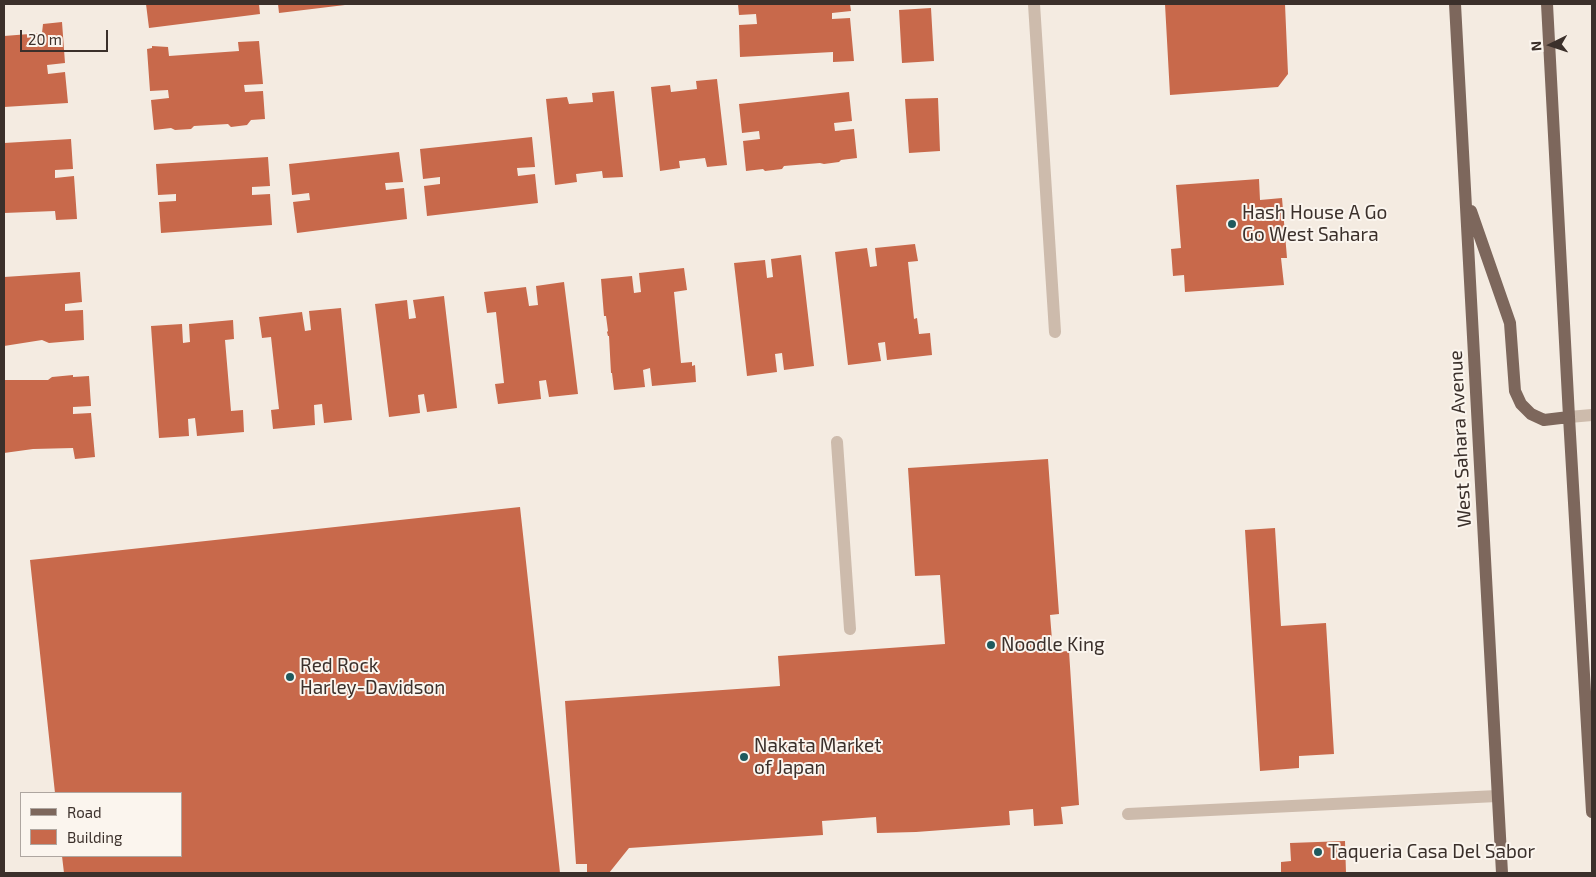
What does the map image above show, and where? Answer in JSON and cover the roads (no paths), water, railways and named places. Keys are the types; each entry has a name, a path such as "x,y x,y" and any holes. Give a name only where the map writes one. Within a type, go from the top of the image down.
{"main road":[{"name":"West Sahara Avenue","path":"1455,4 1502,873"},
{"path":"1547,4 1592,812"},
{"path":"1466,197 1510,323 1515,391 1521,404 1531,414 1544,420 1569,417"}],"lane":[{"path":"1034,4 1055,332"},
{"path":"1569,417 1592,415"},
{"path":"837,442 850,628"},
{"path":"1128,814 1497,796"}],"place":[{"name":"Hash House A Go Go West Sahara","path":"1232,224"},
{"name":"Noodle King","path":"991,645"},
{"name":"Red Rock Harley-Davidson","path":"290,677"},
{"name":"Nakata Market of Japan","path":"744,757"},
{"name":"Taqueria Casa Del Sabor","path":"1318,852"}]}
